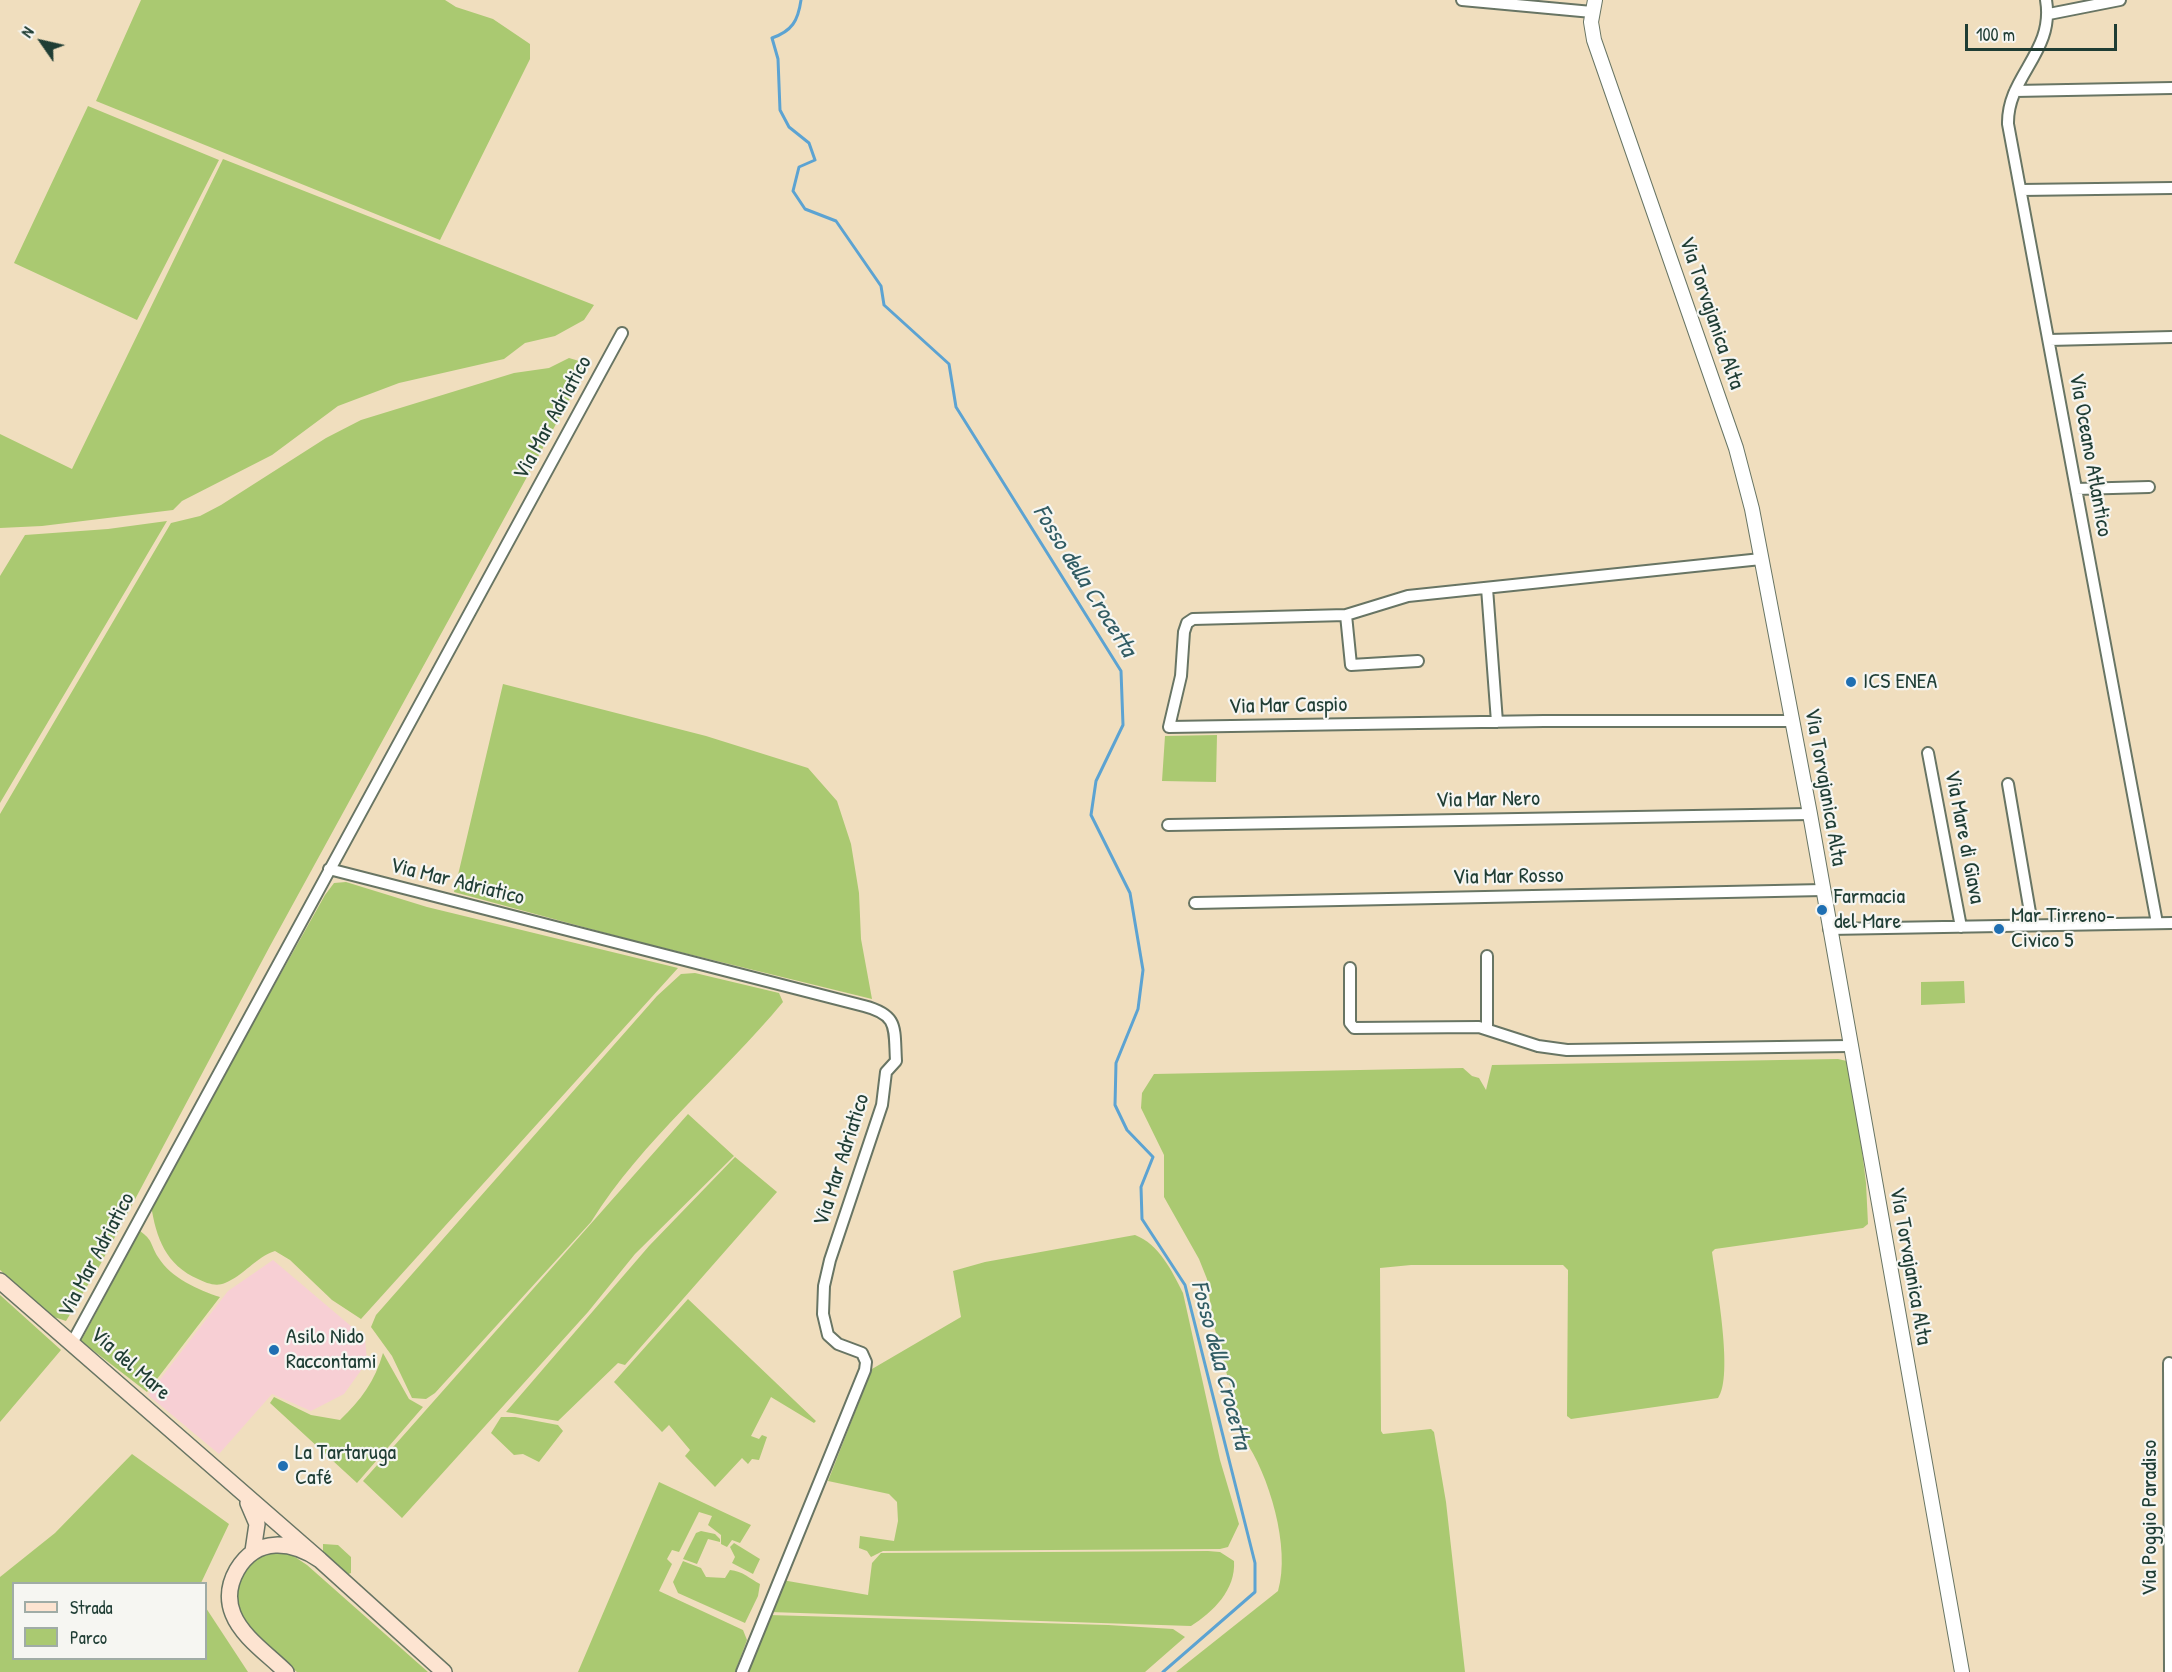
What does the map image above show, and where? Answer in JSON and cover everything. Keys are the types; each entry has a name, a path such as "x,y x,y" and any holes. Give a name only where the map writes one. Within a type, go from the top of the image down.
{"main road":[{"name":"Via del Mare","path":"0,1281 444,1671"},
{"name":"Via del Mare","path":"230,1482 255,1515 258,1528 253,1551 234,1577 229,1594 231,1608 240,1627 284,1671"},
{"name":"Via del Mare","path":"253,1551 267,1545 286,1545 302,1549 320,1560"}],"street":[{"path":"1462,0 1594,6"},
{"name":"Via Oceano Atlantico","path":"2046,0 2049,14 2042,44 2015,91 2009,108 2008,124 2157,923"},
{"path":"2049,14 2120,0"},
{"name":"Via Torvajanica Alta","path":"1594,6 1594,40 1739,457 1810,814 1849,1046 1962,1672"},
{"path":"2015,91 2172,88"},
{"path":"2021,190 2172,188"},
{"name":"Via Mar Adriatico","path":"72,1343 328,869 622,333"},
{"path":"2049,340 2172,337"},
{"path":"2076,489 2149,487"},
{"path":"1346,615 1407,596 1761,559"},
{"path":"1487,588 1497,722"},
{"name":"Via Mar Caspio","path":"1418,660 1351,665 1346,615 1192,620 1184,629 1180,684 1169,727 1497,722 1792,722"},
{"name":"Via Mare di Giava","path":"1929,753 1961,927"},
{"path":"2008,784 2032,924"},
{"name":"Via Mar Nero","path":"1168,825 1810,814"},
{"name":"Via Mar Adriatico","path":"328,869 864,1005 885,1012 891,1019 896,1061 886,1072 883,1101 830,1260 824,1292 826,1332 835,1342 862,1353 866,1362 865,1370 742,1672"},
{"name":"Via Mar Rosso","path":"1195,903 1823,890"},
{"path":"1829,930 2032,924 2172,923"},
{"path":"1487,956 1487,1029"},
{"path":"1350,968 1350,1023 1354,1028 1476,1026 1538,1046 1563,1050 1849,1046"},
{"name":"Via Poggio Paradiso","path":"2169,1363 2170,1672"}],"shaded area":[{"name":"Asilo Nido Raccontami","path":"273,1260 365,1338 367,1362 344,1394 311,1411 272,1394 219,1454 148,1395 228,1291"}],"green space":[{"path":"141,0 445,0 456,7 493,19 530,44 530,59 440,240 96,101"},
{"path":"88,106 219,160 137,320 14,263"},
{"path":"223,159 594,305 584,320 555,336 525,343 504,359 399,383 338,406 272,455 182,501 173,510 42,526 0,528 0,434 72,469"},
{"path":"569,358 579,361 584,369 579,382 270,946 100,1265 66,1321 54,1317 0,1270 0,814 171,523 200,516 221,505 326,438 361,420 514,373 549,368"},
{"path":"167,521 0,803 0,576 25,535 108,529"},
{"path":"503,684 706,736 808,768 837,801 851,844 859,893 861,939 872,999 635,941 454,892"},
{"path":"1217,735 1216,782 1162,781 1165,736"},
{"path":"346,882 427,907 678,968 361,1319 332,1300 290,1260 275,1251 232,1280 222,1284 208,1283 187,1273 170,1258 164,1249 156,1229 151,1205 325,895 334,883"},
{"path":"695,973 779,993 783,1002 658,1136 634,1163 591,1222 435,1393 426,1399 412,1398 392,1356 371,1327 376,1315 657,996 681,974"},
{"path":"1964,981 1965,1003 1921,1005 1921,982"},
{"path":"1838,1059 1851,1062 1866,1183 1868,1224 1863,1228 1715,1249 1712,1252 1724,1350 1722,1387 1718,1398 1571,1419 1567,1416 1568,1270 1563,1265 1411,1265 1380,1268 1381,1431 1383,1434 1431,1429 1434,1432 1446,1502 1465,1672 1176,1672 1278,1591 1282,1554 1280,1533 1269,1491 1262,1471 1244,1439 1213,1322 1207,1279 1199,1259 1164,1197 1164,1155 1141,1108 1142,1093 1154,1074 1463,1068 1472,1076 1479,1078 1486,1090 1492,1065"},
{"path":"688,1114 734,1156 635,1254 588,1312 402,1518 363,1481"},
{"path":"735,1157 777,1192 625,1365 618,1363 558,1421 506,1412 649,1246"},
{"path":"140,1231 170,1271 194,1287 220,1297 147,1392 81,1341"},
{"path":"1135,1235 1144,1239 1158,1252 1183,1293 1220,1460 1239,1524 1228,1547 1220,1549 883,1551 871,1557 867,1551 859,1548 860,1536 894,1541 898,1521 897,1502 889,1494 828,1481 872,1369 961,1317 953,1271 985,1262"},
{"path":"0,1295 61,1350 0,1422"},
{"path":"688,1299 816,1421 814,1423 771,1397 751,1436 759,1439 762,1435 767,1437 759,1460 752,1459 748,1464 742,1458 715,1487 685,1456 690,1450 669,1425 662,1432 614,1382"},
{"path":"383,1353 409,1399 423,1407 357,1483 270,1403 274,1397 311,1415 340,1420 366,1390"},
{"path":"501,1417 515,1417 558,1425 563,1431 539,1462 523,1454 514,1455 491,1433"},
{"path":"132,1454 229,1524 201,1582 12,1582 12,1660 207,1660 207,1610 248,1672 0,1672 0,1577 55,1533"},
{"path":"659,1482 751,1525 740,1543 732,1540 727,1547 721,1544 721,1535 708,1525 712,1516 699,1512 679,1552 672,1550 667,1559 672,1564 659,1591 743,1630 747,1640 735,1672 578,1672"},
{"path":"701,1531 715,1534 720,1542 708,1539 697,1564 683,1559 696,1533"},
{"path":"734,1543 760,1559 753,1574 732,1563 735,1557 730,1547"},
{"path":"323,1544 338,1545 351,1557 351,1573 346,1575 323,1552"},
{"path":"273,1552 289,1553 307,1565 428,1672 297,1672 274,1653 250,1627 240,1613 235,1599 235,1585 243,1572 256,1559"},
{"path":"1220,1552 1234,1561 1234,1572 1222,1599 1191,1626 770,1612 782,1580 868,1595 872,1563 881,1553"},
{"path":"683,1561 701,1568 706,1577 725,1578 730,1570 743,1574 760,1584 758,1596 745,1623 678,1593 673,1582"},
{"path":"769,1615 1108,1625 1173,1629 1185,1637 1145,1672 745,1672"}],"waterway":[{"name":"Fosso della Crocetta","path":"801,0 793,24 785,32 772,38 778,59 780,110 789,127 809,143 815,160 799,167 793,191 805,209 836,221 881,286 884,305 949,364 956,407 1121,671 1123,725 1096,781 1091,815 1130,893 1143,970 1138,1009 1116,1063 1115,1105 1127,1130 1153,1157 1141,1187 1142,1219 1185,1285 1255,1563 1255,1592 1163,1672"}],"place":[{"name":"ICS ENEA","path":"1851,682"},
{"name":"Farmacia del Mare","path":"1822,910"},
{"name":"Mar Tirreno- Civico 5","path":"1999,929"},
{"name":"Asilo Nido Raccontami","path":"274,1350"},
{"name":"La Tartaruga Café","path":"283,1466"}]}
